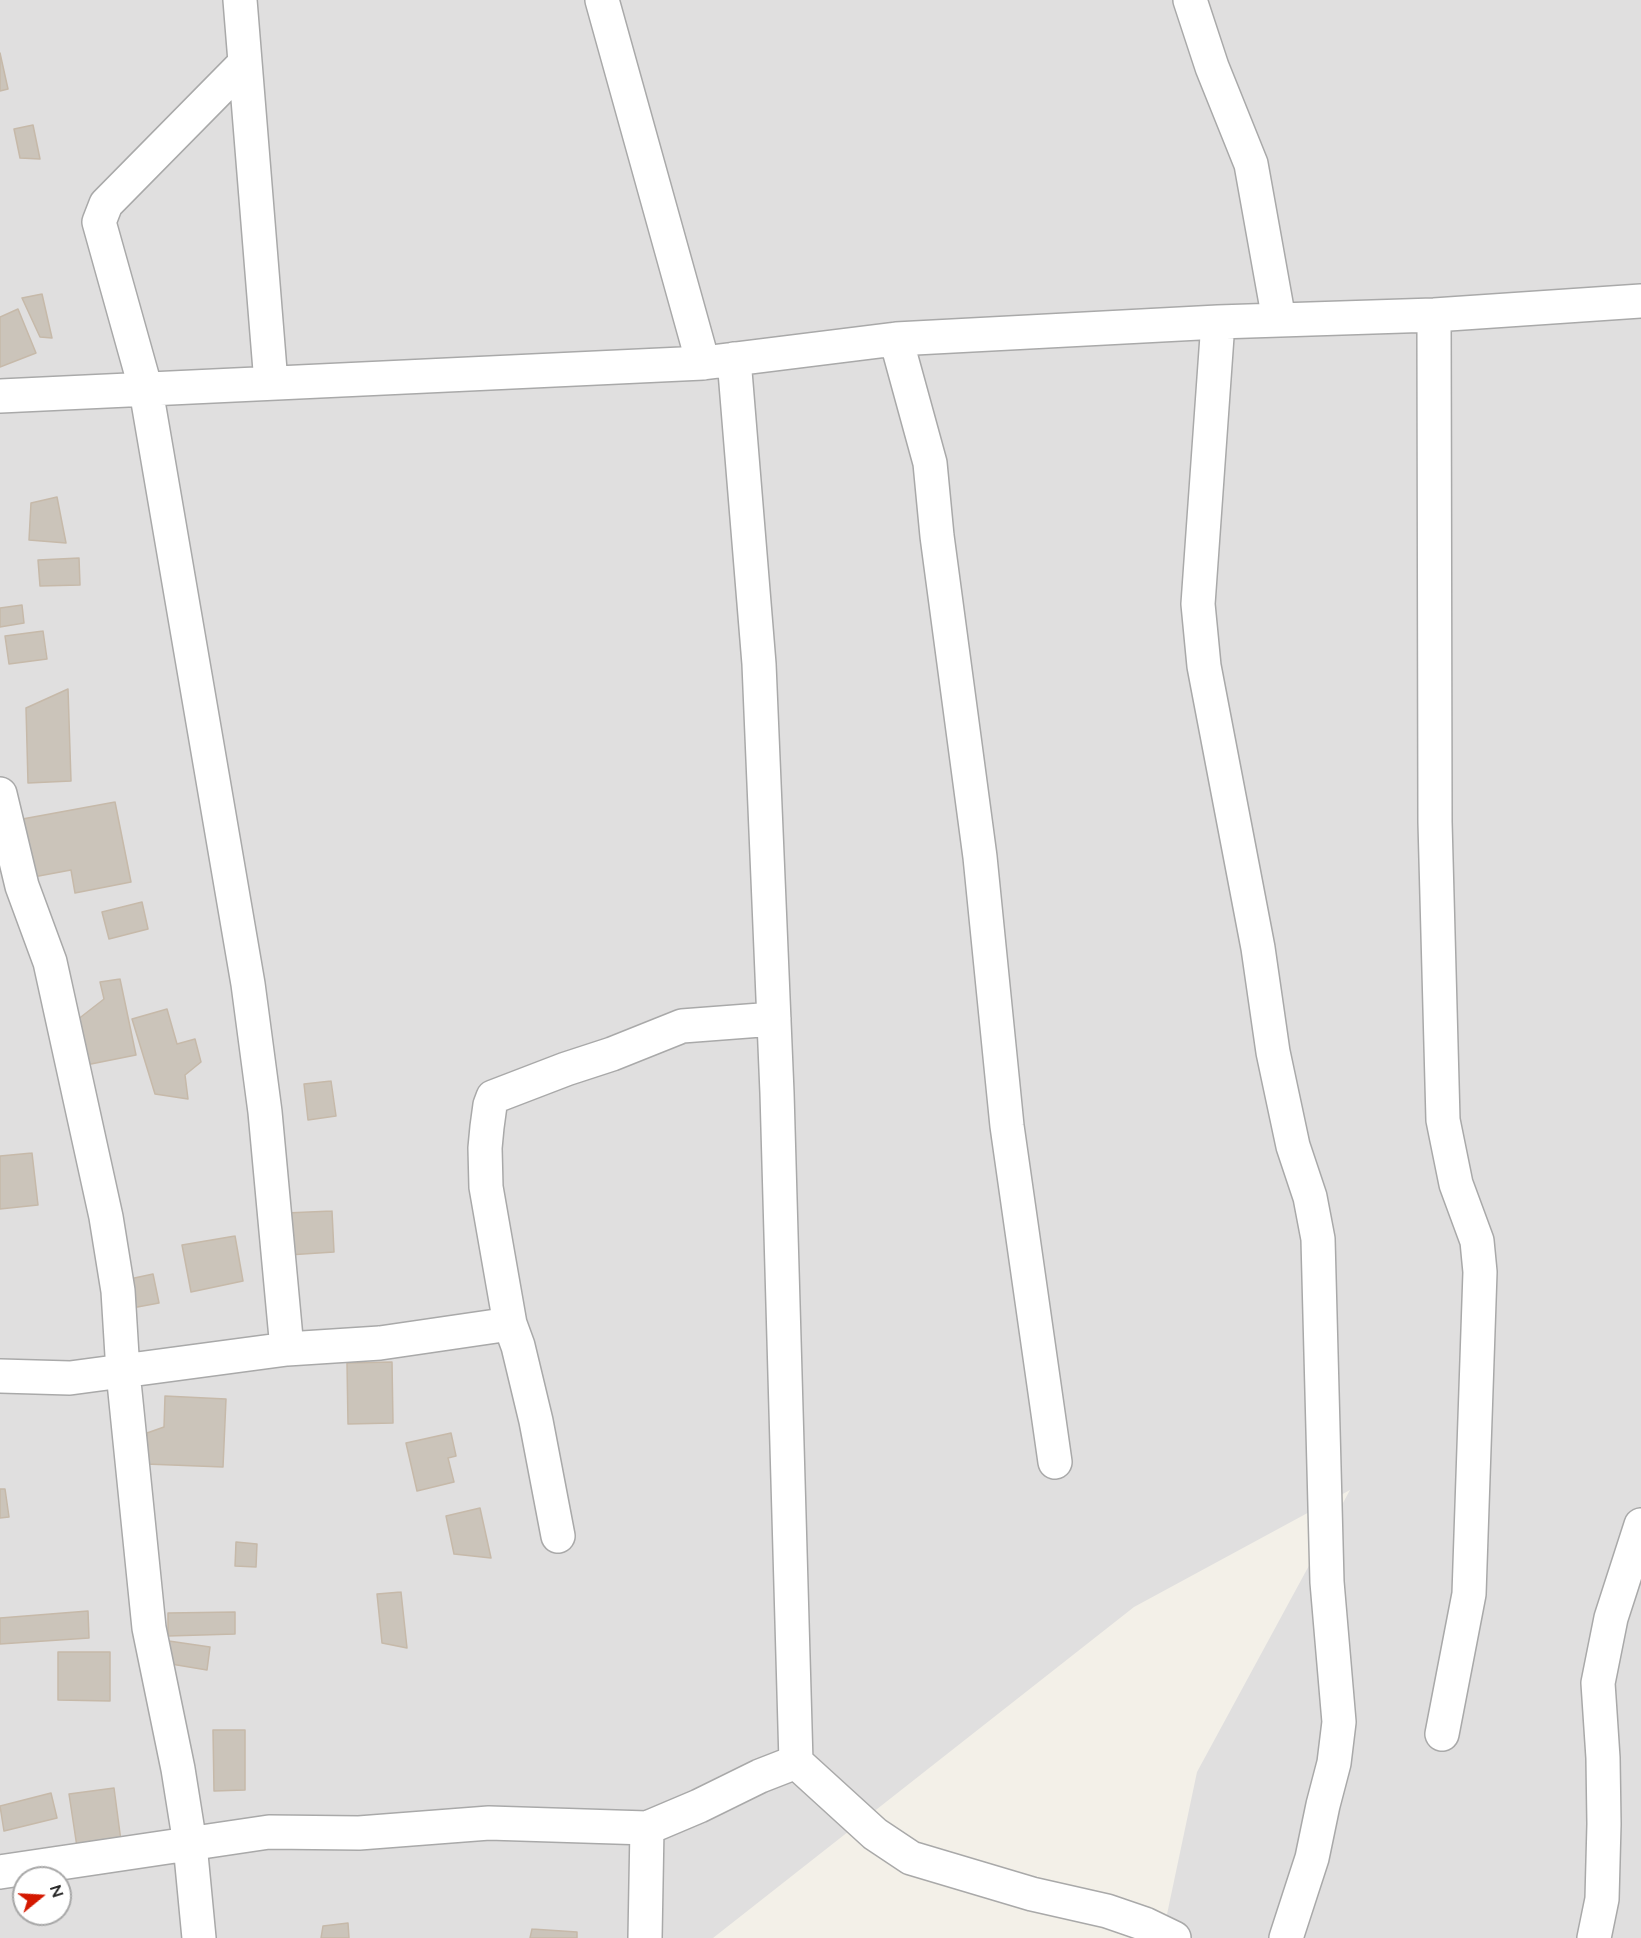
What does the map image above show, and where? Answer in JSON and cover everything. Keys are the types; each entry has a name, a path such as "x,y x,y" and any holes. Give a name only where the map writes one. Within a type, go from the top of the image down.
{"street":[{"path":"240,0 271,383"},
{"path":"602,0 718,361 759,664 774,1019 796,1762 875,1834 911,1858 1032,1894 1107,1911 1145,1924 1174,1938"},
{"path":"1190,0 1212,67 1251,164 1280,320"},
{"path":"245,63 106,204 99,222 146,390 248,984 265,1112 286,1349"},
{"path":"0,396 718,361 896,339 1218,322 1434,315 1641,301"},
{"path":"1434,315 1435,822 1443,1120 1456,1184 1477,1241 1480,1272 1469,1594 1442,1734"},
{"path":"1218,322 1198,604 1204,666 1258,948 1273,1052 1293,1146 1310,1197 1318,1239 1327,1582 1339,1722 1334,1763 1312,1858 1286,1938"},
{"path":"896,339 930,463 938,548 980,857 1007,1126 1054,1462"},
{"path":"0,794 22,886 50,962 106,1217 118,1291 123,1372 149,1628 178,1769 190,1845 199,1938"},
{"path":"558,1536 536,1421 518,1346 510,1324 486,1187 485,1148 493,1097 682,1026 774,1019"},
{"path":"0,1376 70,1378 286,1349 380,1343 510,1324"},
{"path":"1594,1938 1602,1899 1603,1845 1603,1758 1598,1683 1611,1618 1641,1525"},
{"path":"0,1872 269,1832 359,1833 489,1823 647,1828 796,1762"},
{"path":"645,1938 647,1828"}],"shaded area":[{"path":"0,0 1641,0 1641,1938 1162,1938 1197,1772 1350,1490 1134,1607 713,1938 0,1938"}],"building":[{"path":"0,53 8,89 0,91"},
{"path":"33,125 40,159 20,158 14,129"},
{"path":"42,294 52,338 40,337 22,298"},
{"path":"18,309 36,353 0,367 0,317"},
{"path":"57,497 66,543 29,540 31,503"},
{"path":"79,558 80,585 40,586 38,560"},
{"path":"22,605 24,623 0,627 0,608"},
{"path":"43,631 47,659 9,664 5,636"},
{"path":"68,689 71,781 28,783 26,708"},
{"path":"115,802 131,882 75,893 71,870 28,878 17,820"},
{"path":"142,902 148,929 109,939 102,912"},
{"path":"120,979 136,1055 86,1065 77,1020 104,999 100,982"},
{"path":"167,1009 177,1044 195,1039 201,1062 185,1075 188,1099 155,1094 132,1019"},
{"path":"331,1081 336,1116 308,1120 304,1084"},
{"path":"32,1153 38,1205 0,1209 0,1156"},
{"path":"332,1211 334,1252 288,1255 286,1213"},
{"path":"235,1236 243,1281 191,1292 182,1245"},
{"path":"153,1274 159,1303 132,1308 125,1280"},
{"path":"392,1362 393,1423 348,1424 347,1363"},
{"path":"165,1396 226,1399 223,1467 146,1464 147,1433 164,1427"},
{"path":"451,1433 456,1456 448,1458 454,1482 417,1491 406,1443"},
{"path":"0,1489 5,1489 9,1517 0,1518"},
{"path":"480,1508 491,1558 454,1554 446,1516"},
{"path":"236,1542 257,1544 256,1567 235,1566"},
{"path":"401,1592 407,1648 382,1643 377,1594"},
{"path":"88,1611 89,1638 0,1644 0,1618"},
{"path":"235,1612 235,1634 168,1636 168,1613"},
{"path":"162,1640 210,1647 207,1670 159,1662"},
{"path":"58,1652 110,1652 110,1701 58,1700"},
{"path":"213,1730 245,1730 245,1790 214,1791"},
{"path":"114,1788 121,1841 77,1847 69,1794"},
{"path":"51,1793 57,1818 4,1831 0,1806"},
{"path":"348,1923 349,1938 321,1938 323,1926"},
{"path":"532,1929 577,1932 577,1938 530,1938"}]}
